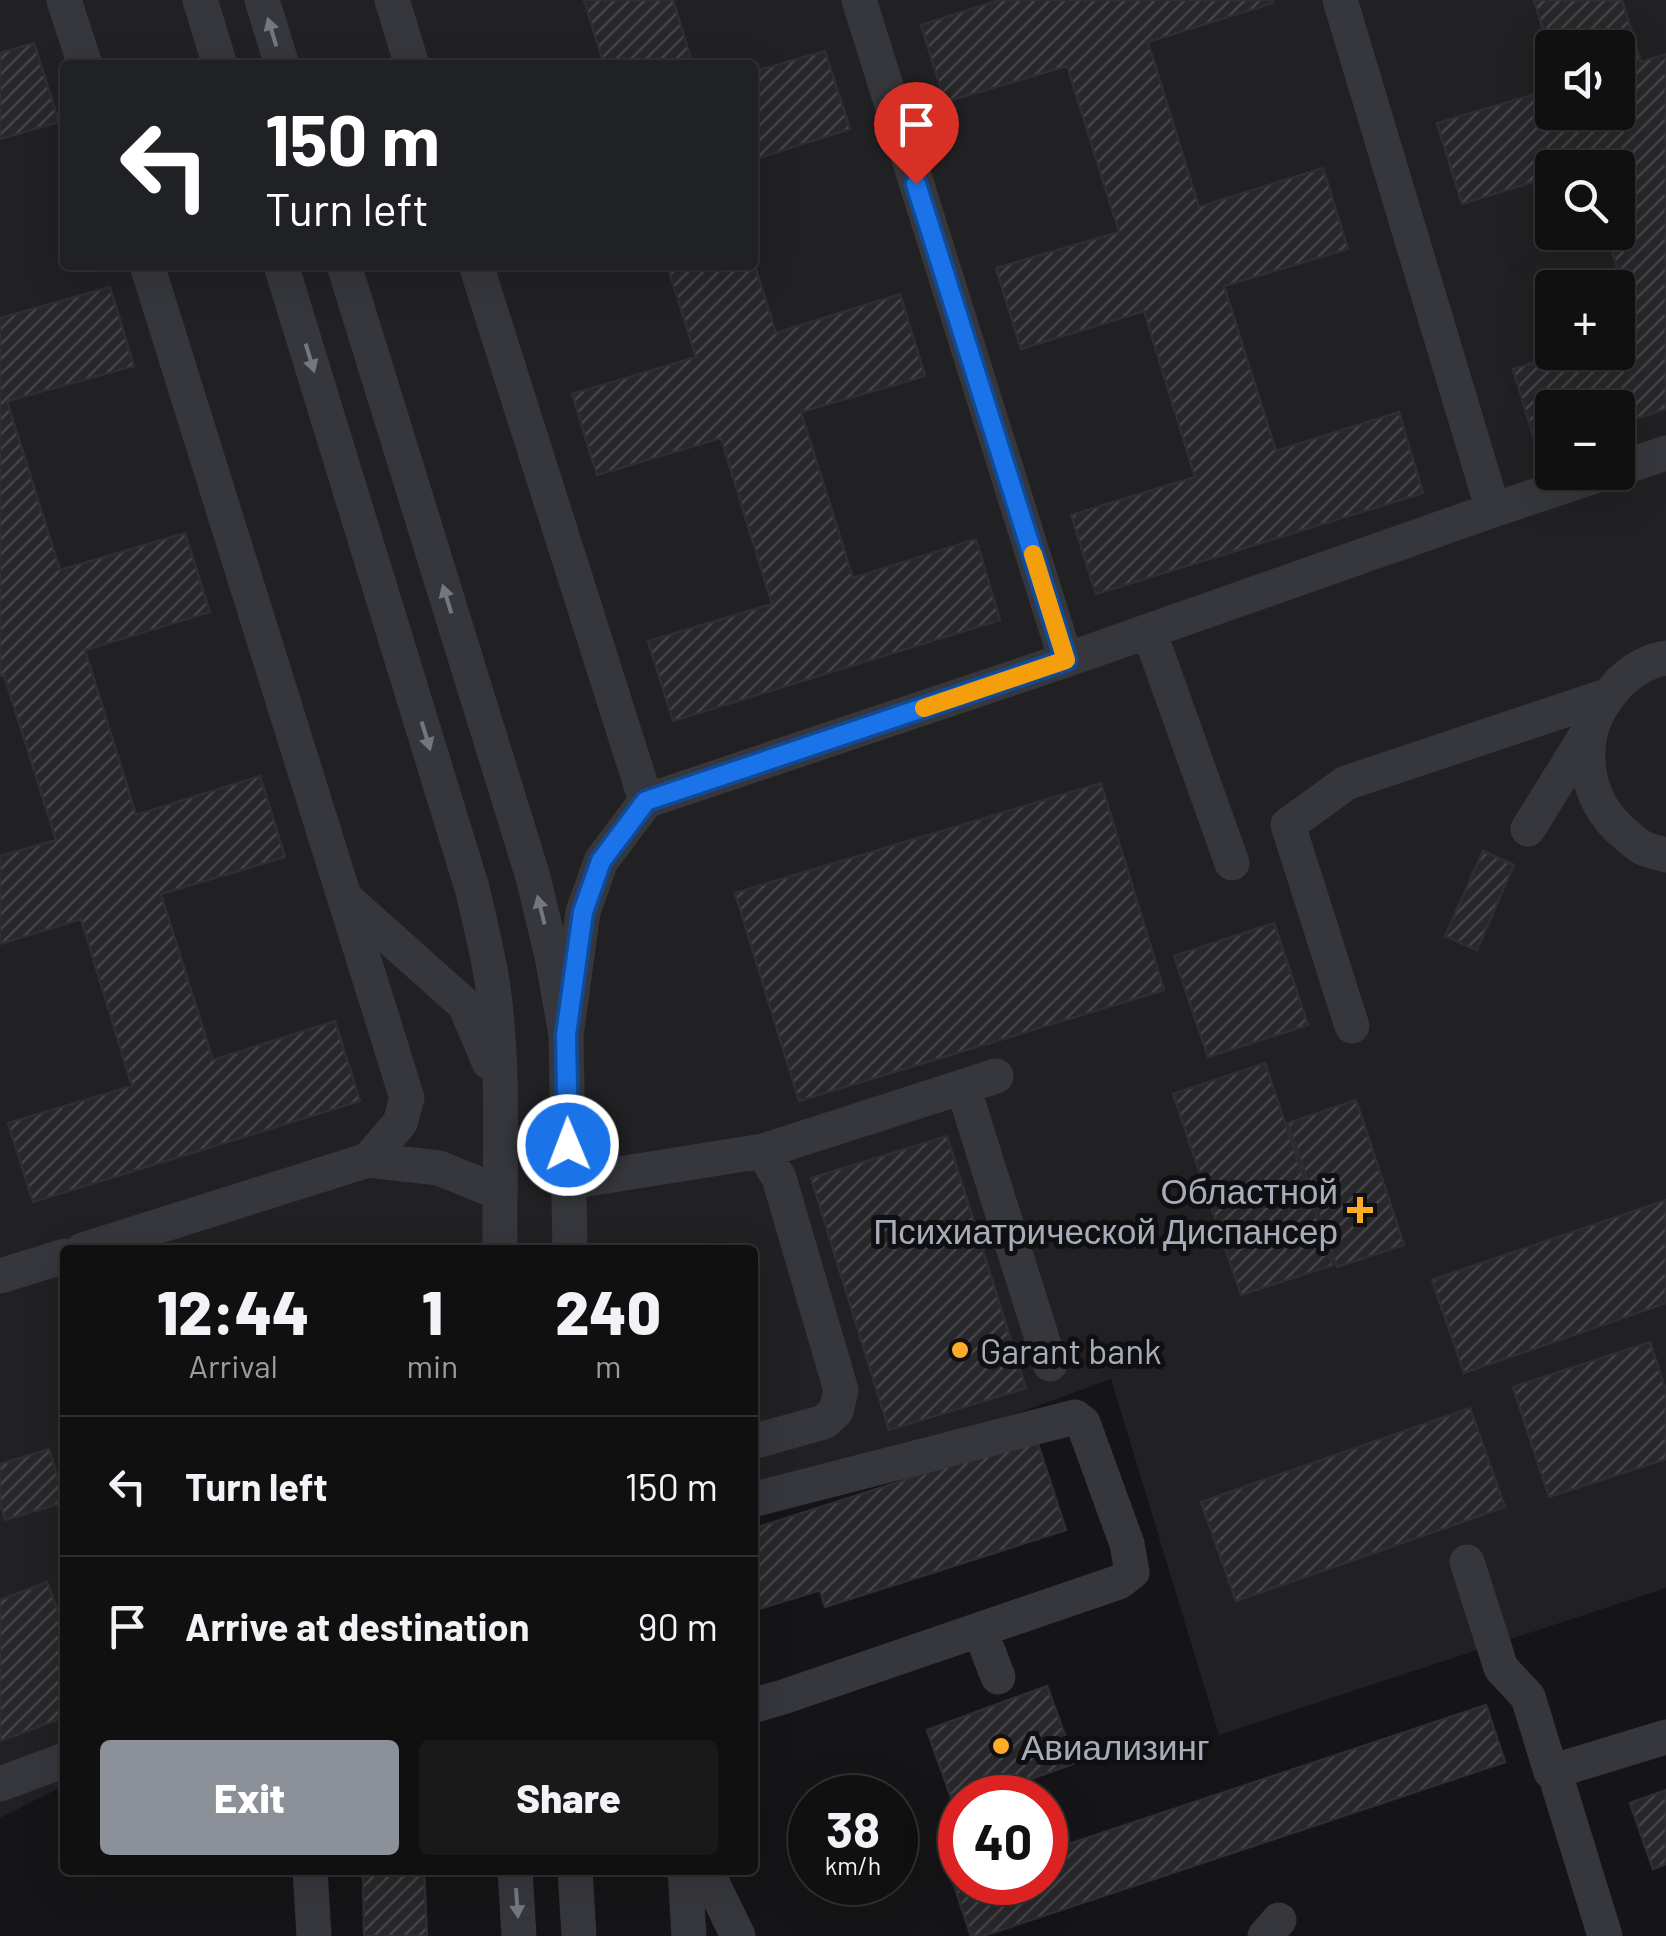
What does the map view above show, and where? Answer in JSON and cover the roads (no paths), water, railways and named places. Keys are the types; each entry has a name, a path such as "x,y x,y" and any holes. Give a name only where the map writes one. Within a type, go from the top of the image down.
{"street":[{"path":"64,0 83,59"},
{"path":"80,0 83,59"},
{"path":"200,0 218,60"},
{"path":"262,0 280,60"},
{"path":"392,0 410,60"},
{"path":"859,0 1066,660"},
{"path":"1340,0 1493,510"},
{"path":"150,270 406,1098 400,1123 368,1160"},
{"path":"283,270 472,888 493,988 500,1090 500,1245"},
{"path":"346,270 533,876 552,956 566,1035 570,1245"},
{"path":"478,270 646,801"},
{"path":"1635,463 1666,453"},
{"path":"566,1035 583,912 601,861 646,801 1553,490"},
{"path":"1149,631 1232,863"},
{"path":"1528,829 1621,679 1654,660 1666,658"},
{"path":"1601,709 1587,745 1590,786 1610,822 1642,848 1666,855"},
{"path":"1352,1026 1288,825 1346,783 1601,709"},
{"path":"344,896 465,1005 500,1090"},
{"path":"570,1182 763,1151 980,1081 1050,1364"},
{"path":"758,1440 824,1422 836,1411 841,1390 779,1178 763,1151"},
{"path":"99,1245 368,1160 438,1168 500,1193"},
{"path":"2,1267 60,1257"},
{"path":"758,1498 1075,1418 1084,1422 1127,1544 1132,1572 1120,1582 758,1704"},
{"path":"1468,1562 1500,1668 1528,1697 1605,1936"},
{"path":"980,1630 998,1676"},
{"path":"1551,1772 1666,1737"},
{"path":"0,1784 60,1762"},
{"path":"310,1875 314,1936"},
{"path":"515,1875 520,1936"},
{"path":"574,1875 579,1936"},
{"path":"686,1875 689,1936"},
{"path":"690,1875 738,1936"}],"place":[{"name":"Областной Психиатрической Диспансер","path":"1360,1210"},
{"name":"Garant bank","path":"960,1350"},
{"name":"Авиализинг","path":"1001,1746"}]}
